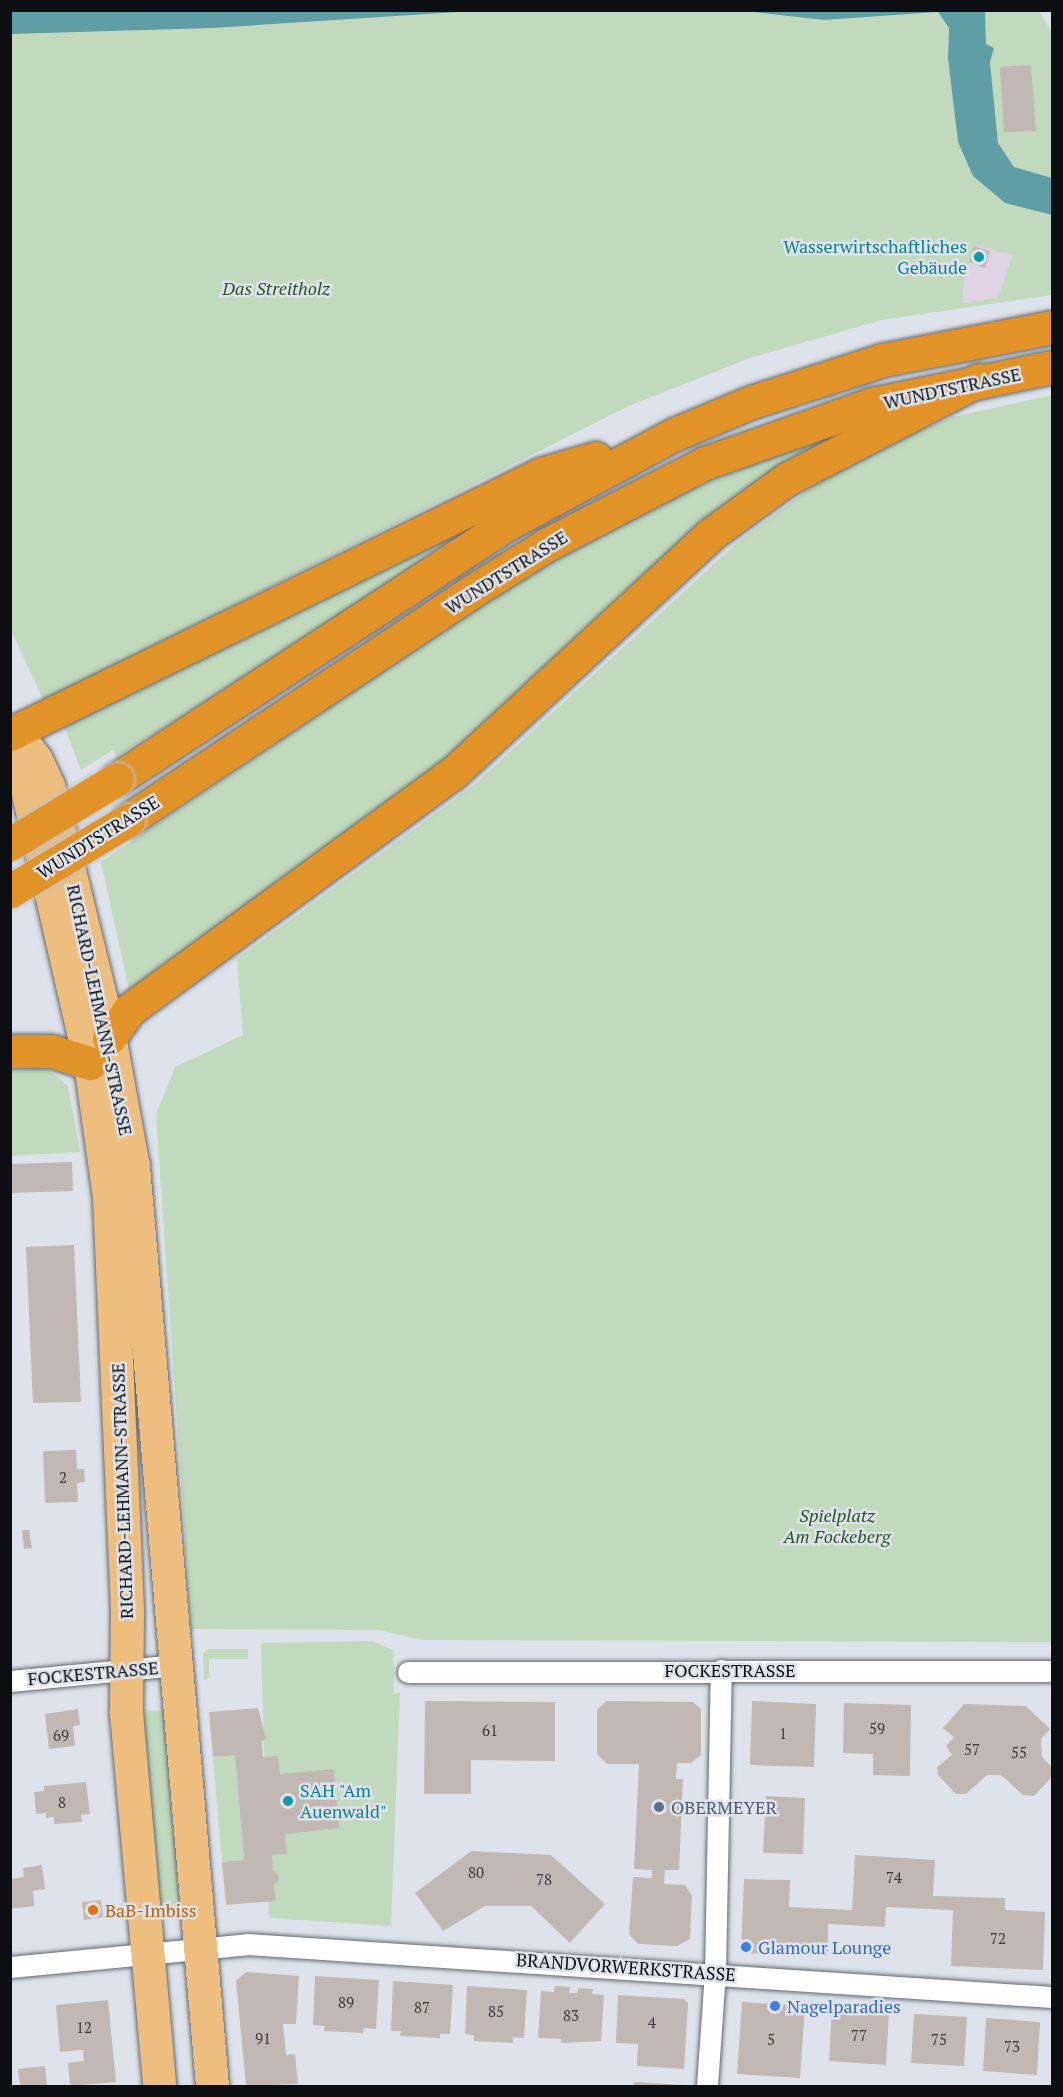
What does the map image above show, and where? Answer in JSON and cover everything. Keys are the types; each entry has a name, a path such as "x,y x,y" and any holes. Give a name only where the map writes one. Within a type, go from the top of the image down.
{"highway":[{"path":"10,844 117,778 505,525 675,434 752,402 883,360 1053,327"},
{"name":"WUNDTSTRASSE","path":"10,891 128,820 471,592 620,505 705,463 816,422 979,380 1053,367"},
{"path":"10,1051 100,1050 129,1010 453,774 711,534 787,478 979,380"},
{"path":"13,733 541,474 675,434"}],"main road":[{"name":"RICHARD-LEHMANN-STRASSE","path":"13,733 36,760 48,786 100,1050 133,1166 212,2086"},
{"name":"RICHARD-LEHMANN-STRASSE","path":"100,1050 99,1109 116,1283 127,1668 126,1713 159,2086"}],"street":[{"name":"FOCKESTRASSE","path":"10,1681 175,1665"},
{"path":"707,2086 715,1973 721,1670"},
{"name":"FOCKESTRASSE","path":"408,1672 1053,1671"},
{"name":"BRANDVORWERKSTRASSE","path":"10,1967 247,1944 1053,1997"}],"shaded area":[{"path":"975,244 1012,254 998,297 963,303 964,278"}],"green space":[{"name":"Das Streitholz","path":"474,10 745,10 824,20 938,12 949,28 948,58 1037,212 1052,215 1052,295 882,320 750,358 629,406 44,701 10,628 10,34 214,28","holes":["975,245 1012,255 998,297 963,303 964,278"]},
{"path":"985,10 1039,11 1052,32 1052,178 1014,167 998,143 990,62 994,48 986,45"},
{"name":"Spielplatz Am Fockeberg","path":"1052,395 1052,1642 423,1640 378,1630 191,1629 156,1114 175,1067 243,1035 237,959 473,786 739,541 802,494 864,453 953,417"},
{"path":"877,418 446,766 131,999 101,862 520,580 602,530 782,450"},
{"path":"480,513 444,544 314,633 116,757 113,750 81,770 63,723"},
{"path":"46,1068 68,1086 80,1152 11,1156 11,1070"},
{"path":"372,1641 393,1650 394,1693 400,1693 391,1926 269,1918 261,1643"},
{"path":"208,1649 248,1649 248,1659 209,1659 209,1678 204,1680 203,1653"},
{"path":"165,1710 184,1904 154,1907 137,1712"},
{"path":"235,1755 244,1860 222,1862 213,1757"}],"water":[{"path":"10,11 473,11 214,28 11,34"},
{"path":"745,11 985,11 986,44 994,48 990,62 998,143 1014,167 1052,178 1052,215 1005,203 973,176 958,142 948,58 949,28 938,12 824,20"}],"building":[{"path":"1031,65 1036,131 1004,132 1000,67"},
{"name":"Wasserwirtschaftliches Gebäude","path":"974,246 990,251 985,268 969,262"},
{"path":"72,1162 73,1191 10,1193 10,1164"},
{"path":"74,1245 81,1402 33,1403 26,1247"},
{"path":"76,1450 77,1469 84,1469 85,1482 77,1483 78,1502 45,1503 43,1451"},
{"path":"22,1530 29,1530 32,1548 24,1549"},
{"path":"425,1701 555,1702 555,1761 471,1760 471,1794 424,1794"},
{"path":"606,1701 693,1702 701,1709 701,1755 691,1763 677,1763 676,1779 683,1779 679,1870 665,1870 664,1884 685,1885 692,1896 690,1939 677,1946 638,1944 629,1934 633,1877 652,1878 652,1870 634,1869 639,1764 607,1764 597,1754 597,1710"},
{"path":"752,1701 816,1704 814,1767 750,1765"},
{"path":"844,1703 911,1705 910,1776 873,1775 873,1754 843,1753"},
{"path":"964,1704 1026,1706 1050,1729 1041,1739 1042,1757 1052,1767 1051,1778 1034,1796 1023,1795 1001,1775 987,1775 966,1794 956,1794 938,1775 937,1767 952,1755 946,1746 954,1737 943,1728"},
{"name":"SAH \"Am Auenwald\"","path":"258,1708 266,1738 262,1742 263,1757 278,1756 280,1774 334,1769 339,1828 285,1834 287,1854 272,1855 273,1871 278,1874 279,1880 274,1885 276,1901 226,1905 222,1862 244,1860 235,1755 213,1757 209,1712"},
{"path":"78,1709 80,1725 73,1726 75,1746 49,1749 45,1714"},
{"path":"86,1782 90,1814 81,1815 82,1822 54,1824 54,1817 46,1818 46,1813 36,1814 34,1792 44,1791 44,1786"},
{"path":"766,1796 805,1798 803,1854 763,1853"},
{"path":"471,1851 551,1855 605,1904 570,1943 531,1906 485,1906 443,1931 415,1893"},
{"path":"855,1855 935,1860 933,1896 1005,1898 1005,1910 1045,1912 1043,1970 951,1966 953,1910 886,1907 885,1927 828,1924 828,1956 741,1953 744,1879 790,1880 789,1907 852,1910"},
{"path":"42,1865 45,1889 33,1891 34,1906 10,1909 10,1879 24,1877 23,1868"},
{"name":"BaB-Imbiss","path":"101,1900 103,1917 84,1920 82,1902"},
{"path":"246,1972 299,1976 296,2024 283,2024 286,2055 295,2054 298,2084 246,2086 236,1981"},
{"path":"315,1976 379,1980 376,2029 364,2028 363,2033 324,2031 325,2026 313,2025"},
{"path":"393,1981 453,1985 450,2034 440,2034 440,2038 400,2036 401,2031 391,2031"},
{"path":"467,1986 527,1990 524,2038 513,2037 513,2043 474,2041 474,2035 465,2034"},
{"path":"555,1986 570,1987 569,1993 578,1993 578,1988 593,1989 592,1994 604,1995 601,2041 561,2043 561,2039 538,2038 541,1991 554,1992"},
{"path":"618,1995 684,1999 688,2003 684,2069 637,2066 638,2044 616,2043"},
{"path":"108,2000 116,2082 70,2086 68,2063 84,2061 83,2050 60,2052 56,2005"},
{"path":"742,2002 805,2006 800,2078 737,2074"},
{"path":"832,2008 889,2011 886,2065 829,2061"},
{"path":"914,2014 967,2017 964,2066 911,2063"},
{"path":"986,2018 1040,2022 1037,2075 983,2071"},
{"path":"45,2066 47,2086 20,2086 18,2069"},
{"path":"634,2082 684,2085 684,2086 634,2086"}],"place":[{"name":"Wasserwirtschaftliches Gebäude","path":"979,257"},
{"name":"SAH \"Am Auenwald\"","path":"288,1801"},
{"name":"OBERMEYER","path":"659,1807"},
{"name":"BaB-Imbiss","path":"93,1910"},
{"name":"Glamour Lounge","path":"746,1947"},
{"name":"Nagelparadies","path":"775,2006"}]}
